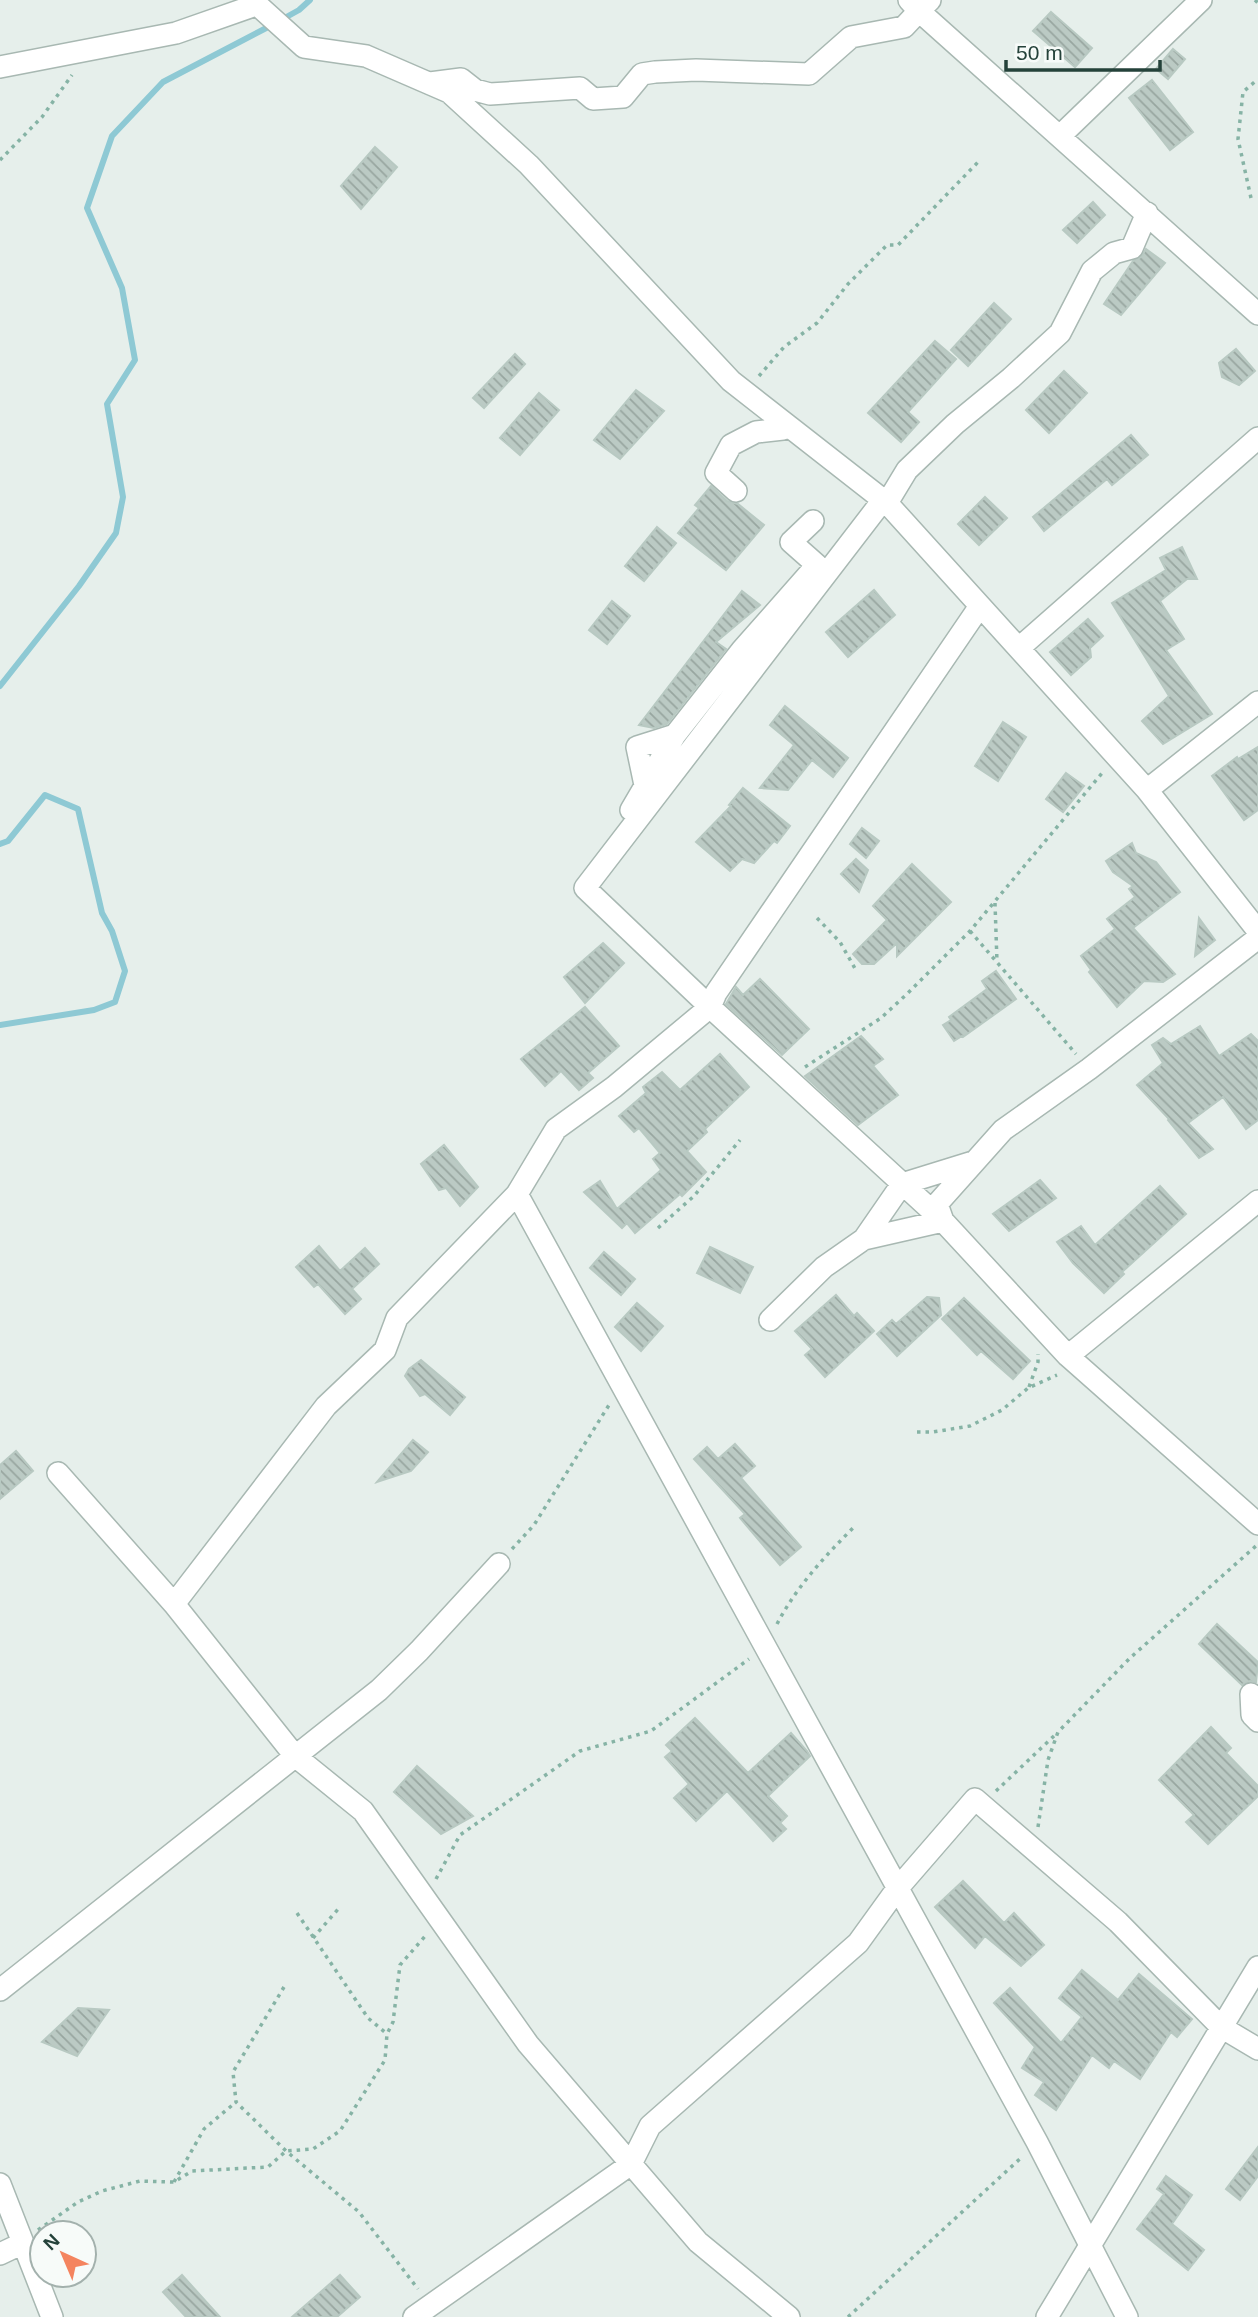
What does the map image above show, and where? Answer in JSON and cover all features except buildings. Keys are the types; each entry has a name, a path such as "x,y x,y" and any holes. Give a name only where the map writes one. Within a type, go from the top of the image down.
{"street":[{"path":"1060,136 1200,0"},
{"path":"0,67 176,33 254,2 304,47 366,56 449,92 529,165 745,394 887,503 1147,790 1258,931"},
{"path":"430,83 461,79 475,90 490,94 580,88 593,99 623,97 642,74 654,72 696,70 809,74 851,37 904,27 919,4 1060,136 1258,314"},
{"path":"887,503 907,470 955,424 1060,333 1092,271 1114,253 1132,248 1147,213"},
{"path":"736,491 716,473 731,445 756,432 783,429 787,426"},
{"path":"1019,648 1258,438"},
{"path":"887,503 883,500 585,887 710,1007 943,1221 1073,1361 1258,1524"},
{"path":"619,844 618,834 675,735 742,650 781,609 817,565 791,542 813,521"},
{"path":"174,1604 326,1406 385,1350 397,1318 517,1194 556,1129 614,1087 710,1007 716,993 980,606"},
{"path":"1147,790 1258,702"},
{"path":"943,1221 937,1204 1003,1129 1089,1069 1258,938"},
{"path":"770,1320 824,1267 864,1239 902,1184 974,1162"},
{"path":"517,1194 1037,2142 1127,2317"},
{"path":"1073,1361 1258,1201"},
{"path":"864,1239 943,1221"},
{"path":"58,1473 174,1604 295,1756 363,1811 528,2044 698,2242 789,2317"},
{"path":"0,1990 379,1690 499,1564"},
{"path":"1251,1694 1252,1714 1258,1721"},
{"path":"422,2311 631,2164 650,2126 858,1943 897,1889 975,1799 1118,1922 1221,2027 1258,2049"},
{"path":"1047,2317 1258,1966"},
{"path":"0,2184 52,2317"},
{"path":"0,2254 23,2243"}],"path":[{"path":"0,160 42,117 89,50"},
{"path":"1251,198 1238,139 1243,92 1258,79"},
{"path":"745,394 784,347 817,323 857,274 887,245 898,245 980,160"},
{"path":"792,1082 804,1068 881,1018 970,931 1116,756"},
{"path":"995,901 997,963"},
{"path":"817,918 840,942 857,972"},
{"path":"970,931 1089,1069"},
{"path":"658,1228 694,1196 740,1139"},
{"path":"1028,1388 1038,1362 1037,1324"},
{"path":"917,1432 970,1426 1002,1410 1028,1388 1073,1361"},
{"path":"499,1564 534,1525 621,1385"},
{"path":"425,1899 460,1835 580,1751 651,1731 765,1647 787,1606 812,1570 855,1526"},
{"path":"982,1805 1130,1658 1258,1544"},
{"path":"1034,1850 1048,1760 1058,1732"},
{"path":"313,1938 340,1907"},
{"path":"297,1913 368,2018 387,2035"},
{"path":"23,2243 78,2202 102,2192 140,2180 174,2182 191,2171 268,2167 286,2151 313,2149 340,2131 385,2060 400,1965 439,1919"},
{"path":"284,1987 233,2072 236,2102 286,2151 359,2212 422,2311"},
{"path":"174,2182 204,2129 236,2102"},
{"path":"848,2317 1037,2142"}],"waterway":[{"path":"281,20 310,0"},
{"path":"0,686 79,586 116,533 123,497 107,404 135,360 122,288 87,208 112,136 163,82 272,25"},
{"path":"0,844 8,841 45,795 78,809 102,913 112,931 125,971 115,1002 94,1010 0,1025"}]}
